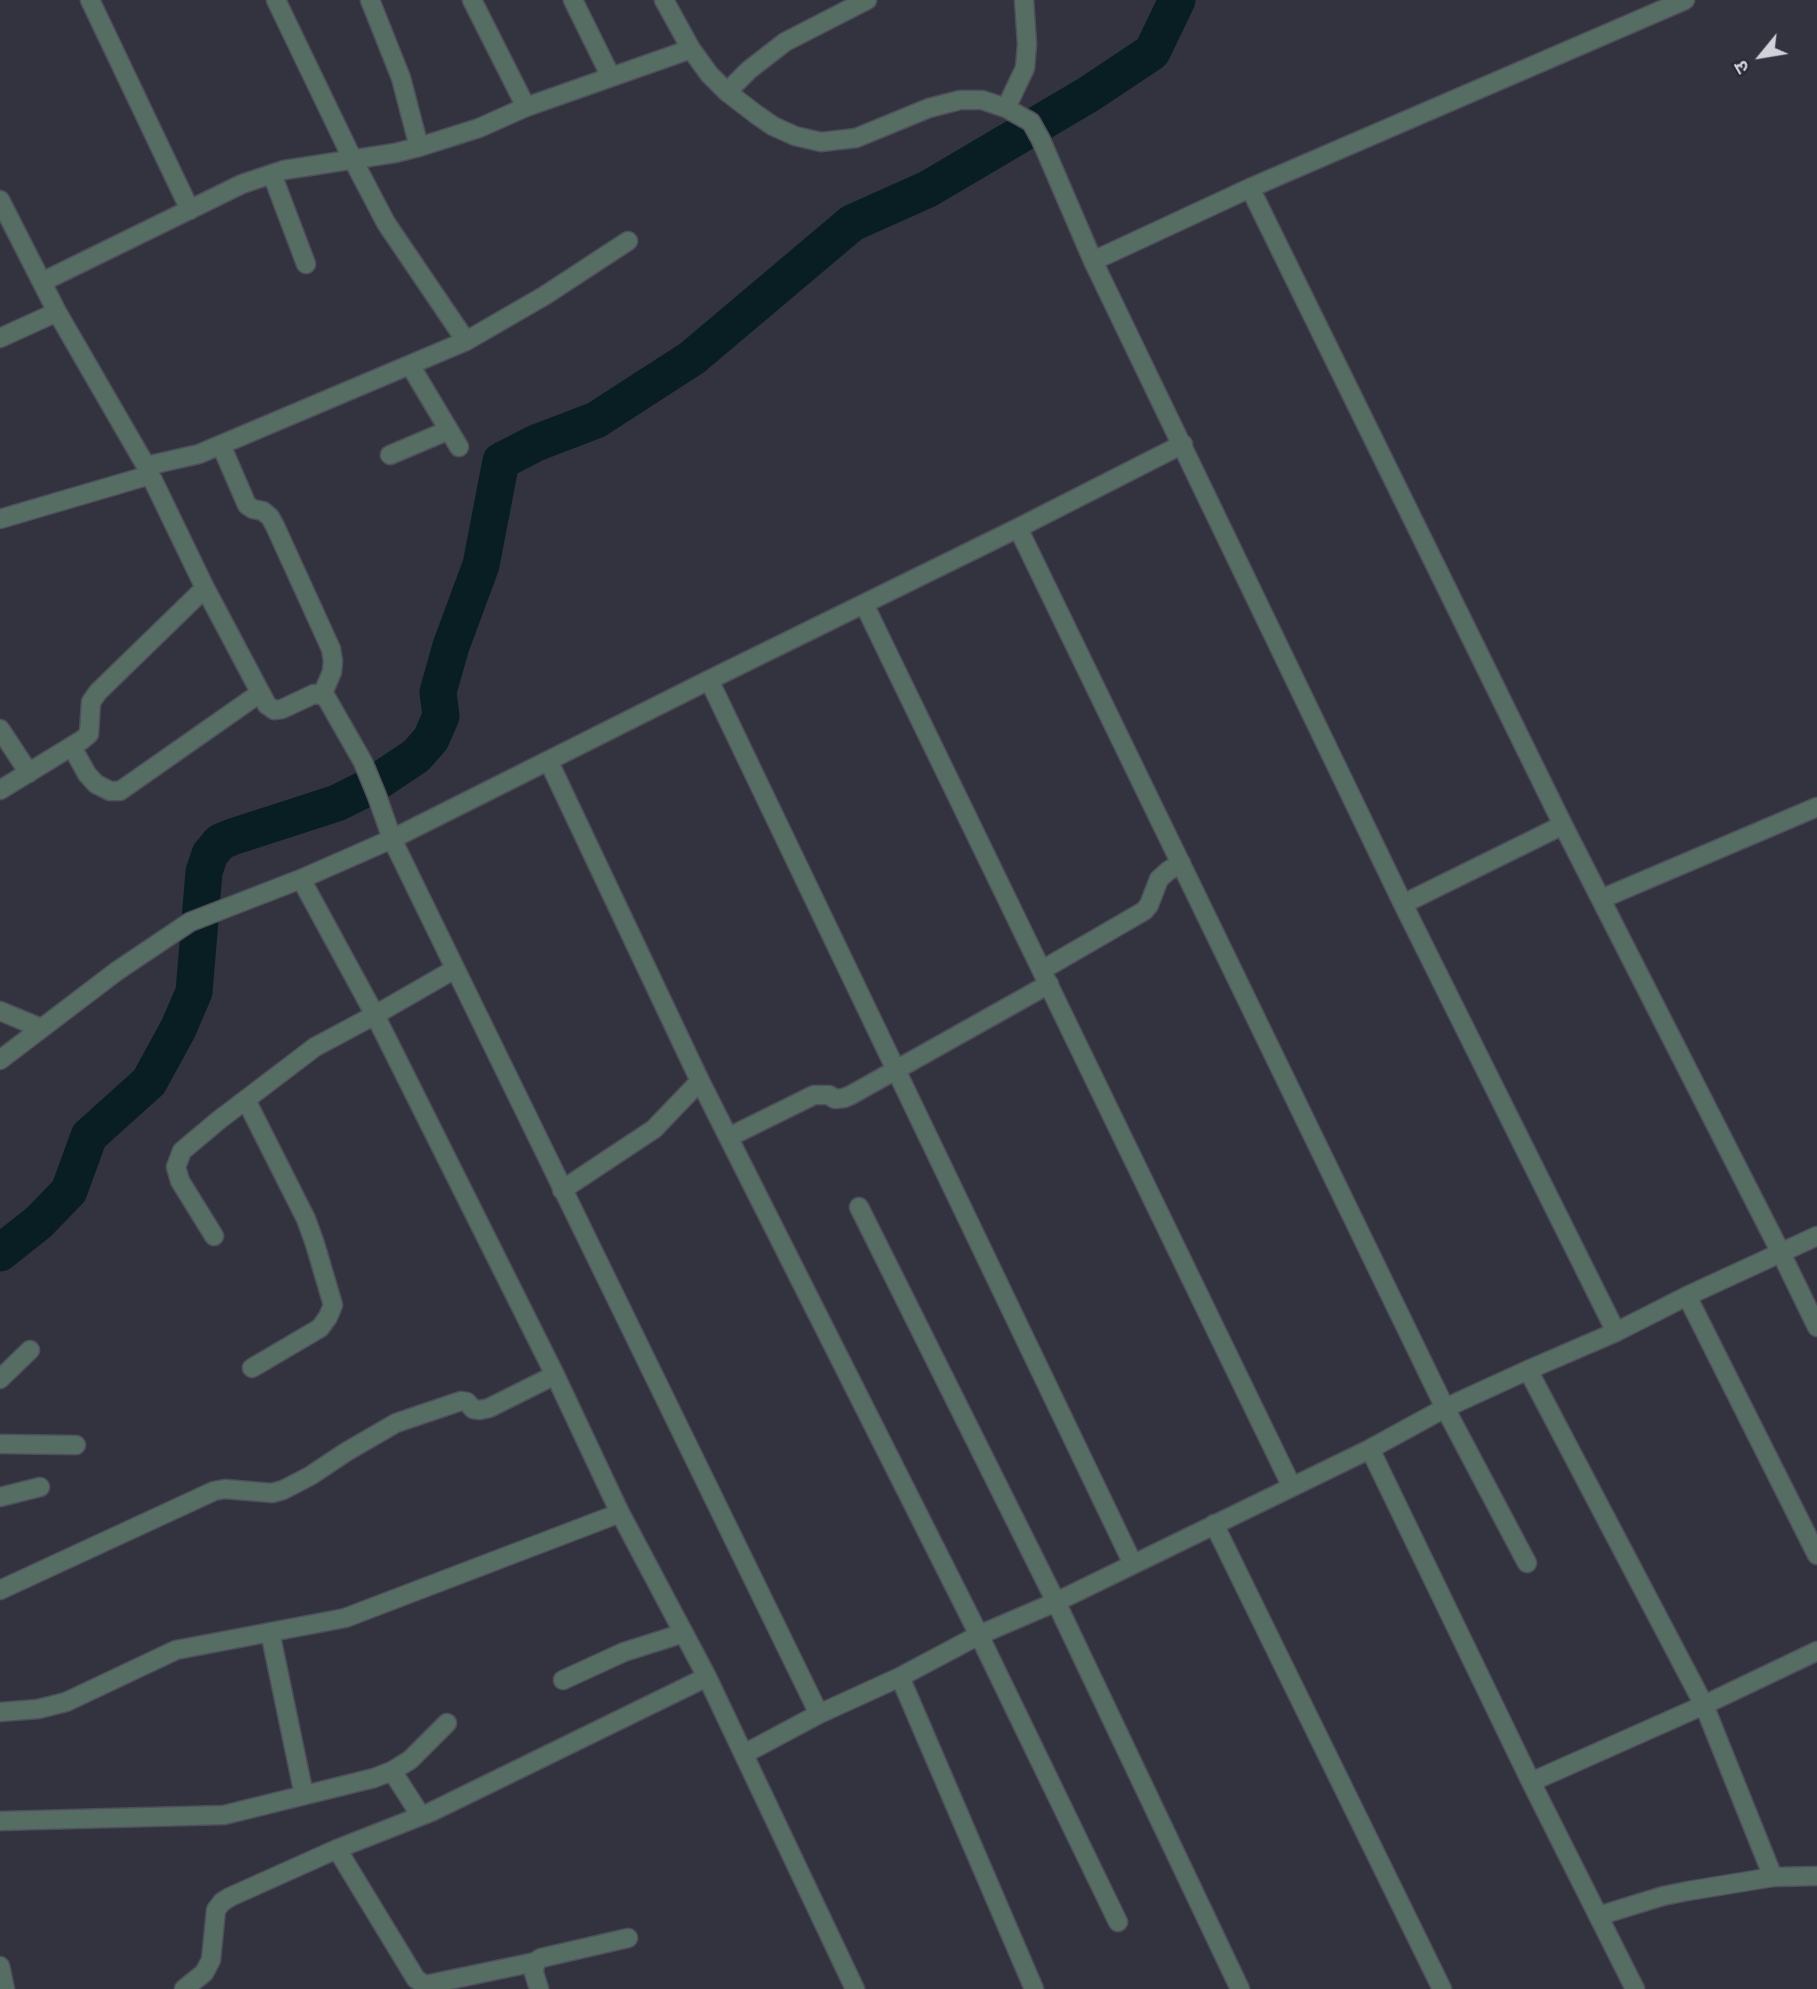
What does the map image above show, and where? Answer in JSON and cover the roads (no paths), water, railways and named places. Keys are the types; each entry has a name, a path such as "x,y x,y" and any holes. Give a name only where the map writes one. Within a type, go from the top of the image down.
{"street":[{"path":"90,0 190,210"},
{"path":"276,0 386,223 466,341"},
{"path":"370,0 401,78 419,147"},
{"path":"472,0 526,107"},
{"path":"573,0 611,77"},
{"path":"664,0 691,49 709,74 727,92 773,126 795,136 821,142 856,138 929,108 960,100 982,100 1006,108 1031,122 1093,261 1404,904 1616,1332"},
{"path":"727,92 749,70 785,42 867,0"},
{"path":"1006,108 1026,68 1024,0"},
{"path":"1093,261 1250,188 1685,0"},
{"path":"43,282 242,184 312,164 395,153 419,147 478,128 526,107 691,49"},
{"path":"272,174 306,264"},
{"path":"1250,188 1563,825 1817,1327"},
{"path":"0,200 57,312 148,471 205,588 267,705 274,710 282,709 314,694 322,695 327,699 363,762 391,839 818,1714"},
{"path":"0,519 199,454 466,341 544,296 628,241"},
{"path":"0,338 57,312"},
{"path":"410,365 459,447"},
{"path":"390,456 449,430"},
{"path":"0,1060 117,971 190,922 301,879 391,839 1183,444"},
{"path":"220,445 247,505 263,511 275,526 331,649 332,673 322,695"},
{"path":"1018,528 1446,1408 1527,1563"},
{"path":"0,790 89,734 92,702 98,692 205,588"},
{"path":"864,604 1292,1487"},
{"path":"709,680 1133,1564"},
{"path":"72,747 87,774 96,784 110,791 120,791 260,693"},
{"path":"0,729 29,773"},
{"path":"549,762 700,1081 979,1635 1118,1922"},
{"path":"1601,899 1817,807"},
{"path":"1404,904 1563,825"},
{"path":"729,1137 814,1095 822,1093 835,1099 844,1098 896,1070 1045,977 1144,911 1159,879 1181,863"},
{"path":"301,879 374,1015 555,1375 620,1513 706,1677 855,1989"},
{"path":"214,1236 180,1181 176,1167 182,1151 315,1047 454,968"},
{"path":"0,1012 41,1028"},
{"path":"562,1190 654,1129 700,1081"},
{"path":"246,1100 306,1219 333,1305 320,1328 252,1368"},
{"path":"859,1207 1056,1602 1240,1989"},
{"path":"744,1754 818,1714 900,1677 979,1635 1056,1602 1370,1449 1446,1408 1616,1332 1817,1236"},
{"path":"1687,1296 1817,1555"},
{"path":"0,1379 30,1350"},
{"path":"1528,1370 1704,1706 1773,1877"},
{"path":"0,1590 214,1491 225,1489 272,1493 310,1476 396,1423 461,1401 467,1402 473,1409 489,1408 555,1375"},
{"path":"0,1444 76,1444"},
{"path":"1370,1449 1531,1782 1635,1989"},
{"path":"0,1493 40,1487"},
{"path":"0,1712 50,1707 66,1702 176,1650 345,1618 620,1513"},
{"path":"1214,1524 1442,1989"},
{"path":"270,1632 303,1795"},
{"path":"563,1679 624,1652 684,1633"},
{"path":"1531,1782 1704,1706 1817,1651"},
{"path":"184,1989 204,1973 211,1960 216,1910 230,1897 337,1849 421,1816 706,1677"},
{"path":"900,1677 1034,1989"},
{"path":"0,1821 224,1815 374,1778 392,1771 410,1760 447,1723"},
{"path":"392,1771 421,1816"},
{"path":"337,1849 415,1979 425,1985 535,1962 541,1958 628,1938"},
{"path":"1598,1916 1663,1896 1773,1877 1817,1876"},
{"path":"535,1962 534,1973 539,1989"},
{"path":"0,1966 5,1989"}],"waterway":[{"path":"0,1253 39,1222 69,1191 89,1136 149,1082 178,1029 194,992 204,872 210,854 220,842 337,803 371,786 416,756 431,739 441,716 438,692 451,646 481,565 501,461 536,443 596,420 692,358 852,223 928,189 1089,94 1152,52 1177,0"}]}
